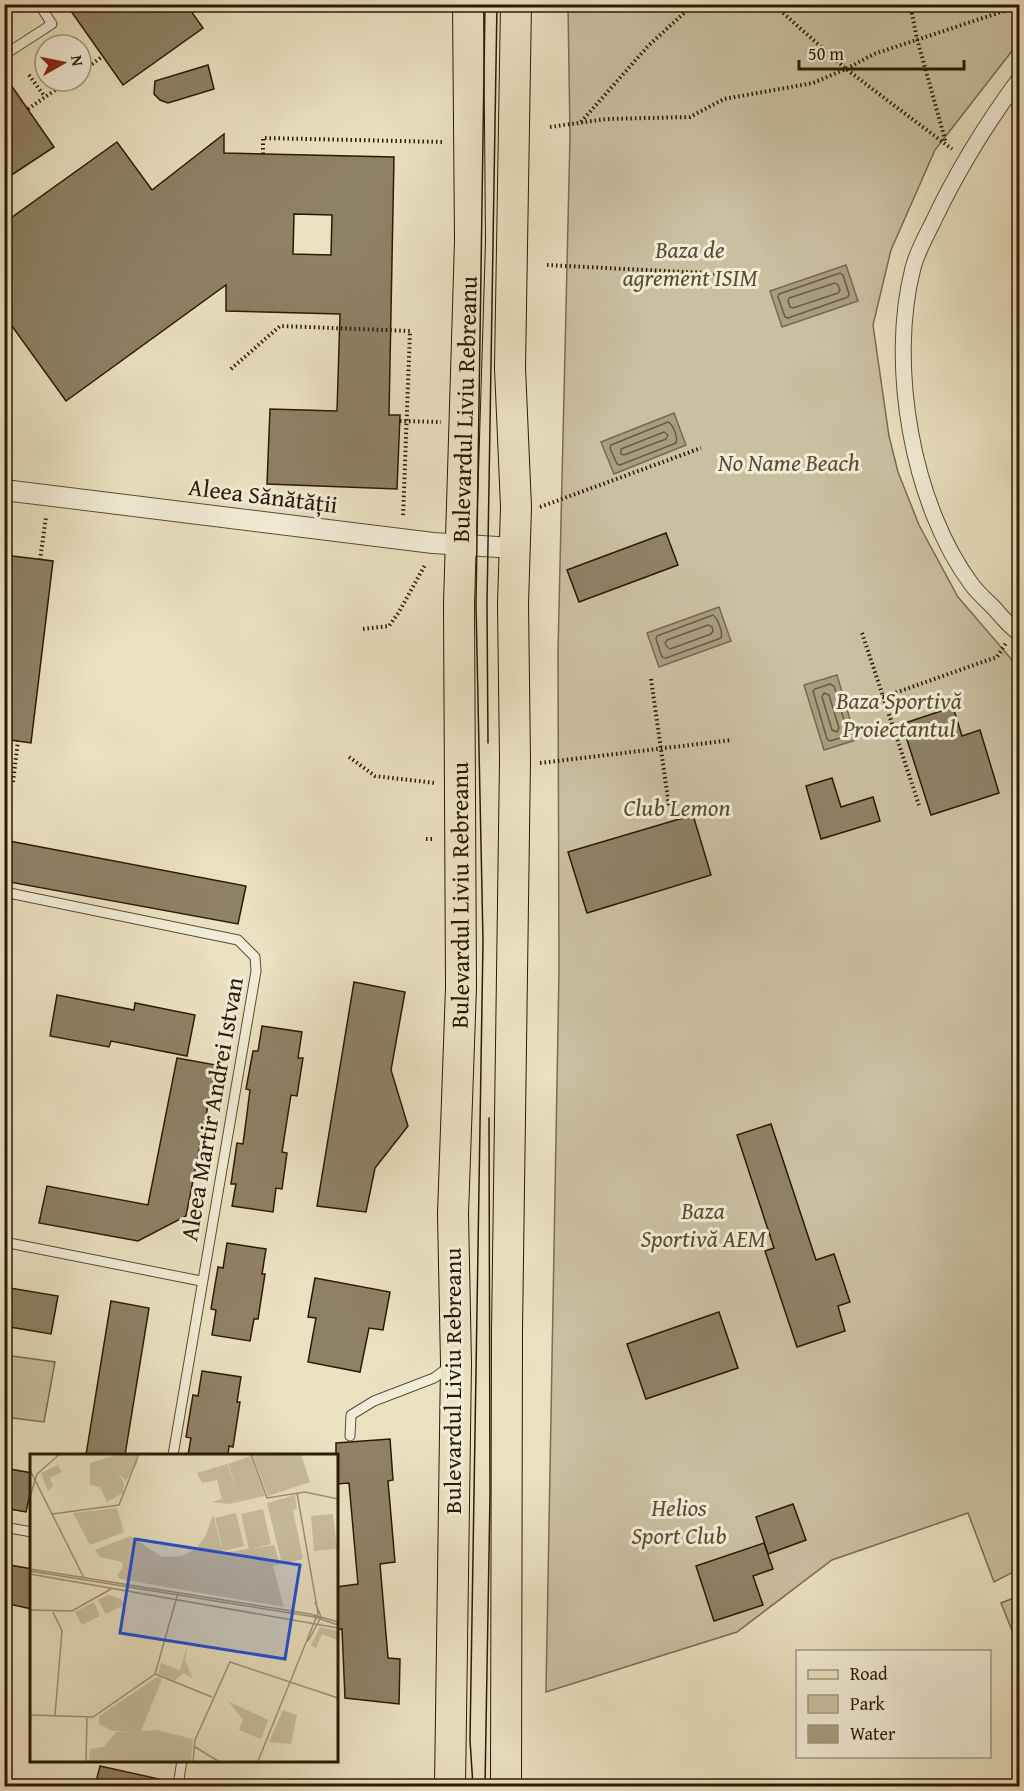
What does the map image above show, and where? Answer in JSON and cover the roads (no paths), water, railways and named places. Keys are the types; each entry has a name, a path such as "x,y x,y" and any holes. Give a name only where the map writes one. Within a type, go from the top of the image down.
{"main road":[{"name":"Bulevardul Liviu Rebreanu","path":"450,1786 456,1362 453,1214 461,987 460,545 470,241 468,4"},
{"name":"Bulevardul Liviu Rebreanu","path":"506,1786 507,1332 515,760 513,604 516,507 510,368 516,4"}],"street":[{"path":"1017,631 972,585 949,548 930,506 921,480 908,410 903,343 913,266 964,161 980,133 1020,78"},
{"name":"Aleea Sănătății","path":"4,490 433,543 515,548"}],"lane":[{"path":"4,55 52,24 39,4"},
{"path":"460,4 468,37"},
{"name":"Aleea Martir Andrei Istvan","path":"4,892 238,940 255,957 256,971 172,1454"},
{"path":"4,1242 201,1281"},
{"path":"350,1436 351,1415 374,1401 434,1378 456,1362"},
{"path":"4,1527 30,1532"},
{"path":"178,1786 182,1761"}],"water":[{"path":"846,265 858,301 782,327 770,291"},
{"path":"674,413 686,445 614,474 601,442"},
{"path":"719,607 731,641 659,667 647,633"},
{"path":"837,675 856,740 824,750 804,685"}],"tram line":[{"path":"473,1786 470,1740 483,941 476,604 485,4"},
{"path":"488,743 487,604 497,4"},
{"path":"485,1786 490,1495 489,1118"}],"park label":[{"name":"Baza de agrement ISIM","path":"690,264"},
{"name":"No Name Beach","path":"789,463"},
{"name":"Baza Sportivă Proiectantul","path":"899,715"},
{"name":"Club Lemon","path":"677,808"},
{"name":"Baza Sportivă AEM","path":"703,1225"},
{"name":"Helios Sport Club","path":"679,1522"}]}
